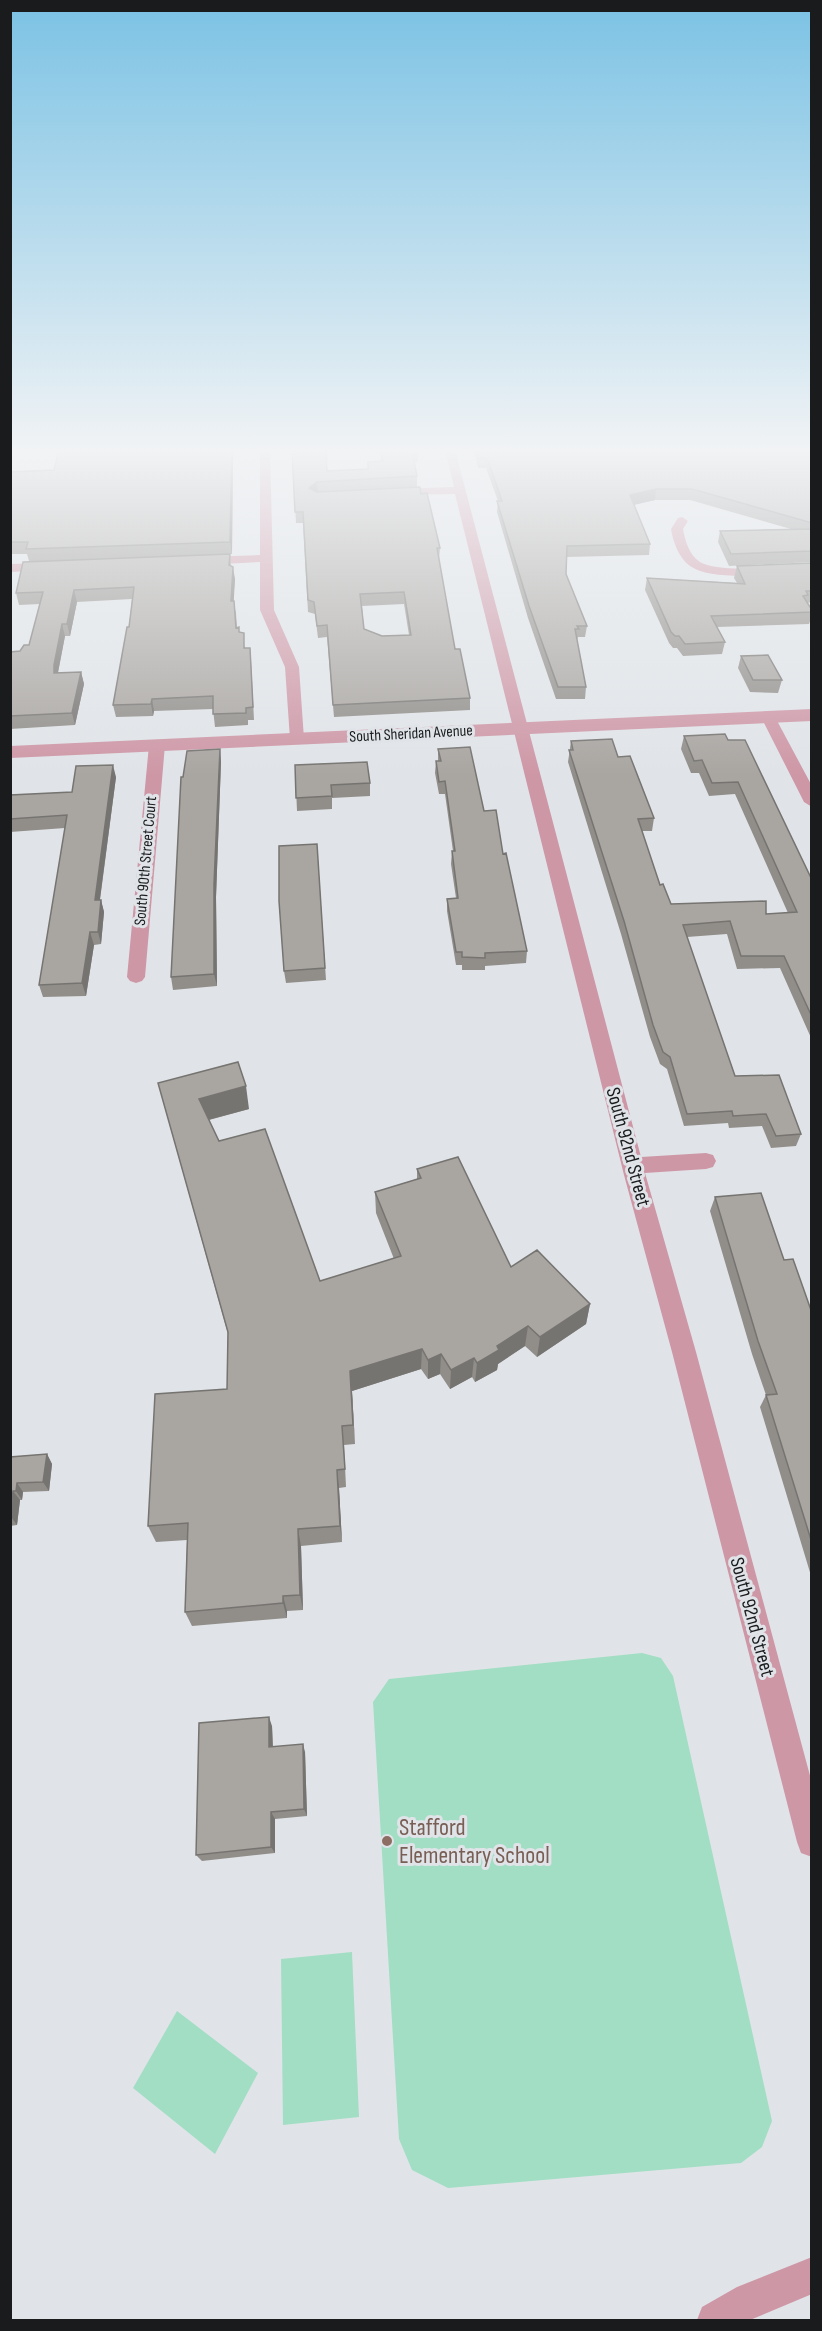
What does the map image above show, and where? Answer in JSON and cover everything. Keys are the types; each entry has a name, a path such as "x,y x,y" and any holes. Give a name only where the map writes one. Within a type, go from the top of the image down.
{"street":[{"path":"186,561 245,559"},
{"path":"266,559 267,610 270,622 287,653 292,668 297,739"},
{"name":"South 92nd Street","path":"476,559 633,1166 812,1842"},
{"path":"689,559 705,568 734,570 812,568"},
{"path":"10,568 65,566"},
{"name":"South Sheridan Avenue","path":"10,752 812,715"},
{"path":"768,717 812,802"},
{"name":"South 90th Street Court","path":"136,977 157,746"},
{"path":"633,1166 706,1161"},
{"path":"715,2320 750,2300 812,2275"}],"green space":[{"path":"642,1653 661,1658 673,1676 772,2121 762,2147 741,2163 448,2188 412,2170 399,2139 373,1702 389,1679"},
{"path":"352,1952 359,2117 283,2125 281,1959"},
{"path":"177,2011 258,2073 215,2154 133,2088"}],"building":[{"path":"106,559 230,559 229,565 233,567 231,601 234,601 236,628 239,627 239,632 244,633 244,648 250,648 253,707 246,708 246,713 213,714 213,696 152,699 151,704 113,705 127,627 129,627 134,587 74,590 67,624 62,624 54,665 54,673 81,672 72,713 10,716 10,652 20,651 24,645 29,645 43,592 16,593 23,562"},
{"path":"306,559 439,559 455,649 460,649 470,698 333,705 327,625 317,626 314,602 308,600","holes":["404,592 411,635 382,636 364,629 360,594"]},
{"path":"515,559 567,559 566,574 587,626 577,626 579,629 575,629 586,687 558,687"},
{"path":"812,563 812,591 806,591 808,595 803,596 812,612 711,616 725,642 685,644 679,636 675,636 671,632 647,578 745,584 737,566"},
{"path":"768,655 782,680 753,680 741,656"},
{"path":"725,734 728,740 745,740 812,880 812,1017 784,956 741,956 730,921 683,925 735,1076 779,1075 801,1134 776,1136 766,1114 733,1116 732,1111 687,1114 670,1057 663,1052 653,1025 624,921 569,750 573,750 571,741 612,739 618,757 630,756 654,818 638,819 660,885 663,884 671,904 766,901 766,914 797,912 738,782 712,783 702,760 694,761 684,736"},
{"path":"470,747 484,811 496,810 503,854 506,853 527,951 485,953 485,958 462,957 462,952 456,952 447,899 458,898 452,851 455,851 445,781 439,782 436,761 441,761 438,749"},
{"path":"220,749 214,884 214,974 171,977 181,777 183,777 187,751"},
{"path":"367,762 370,783 331,785 332,796 296,798 295,765"},
{"path":"113,765 95,900 101,900 98,932 90,932 82,983 39,985 67,815 10,819 10,795 72,792 76,766"},
{"path":"317,844 325,968 284,971 279,901 279,846"},
{"path":"238,1062 246,1086 199,1099 219,1141 265,1129 320,1281 401,1256 375,1192 421,1178 417,1169 458,1157 511,1267 537,1250 590,1304 540,1337 528,1326 497,1346 499,1350 477,1363 474,1358 451,1370 441,1354 428,1360 422,1349 350,1371 353,1425 342,1426 345,1469 337,1470 340,1526 298,1529 300,1595 283,1596 283,1603 185,1612 188,1523 148,1526 155,1394 227,1389 228,1332 158,1083"},
{"path":"761,1193 784,1260 793,1259 812,1313 812,1543 766,1395 777,1394 758,1341 715,1197"},
{"path":"47,1454 43,1482 17,1483 16,1491 13,1491 10,1517 10,1457"},
{"path":"269,1717 269,1747 303,1744 304,1809 271,1812 271,1847 196,1855 199,1723"}],"place":[{"name":"Stafford Elementary School","path":"387,1841"}]}
